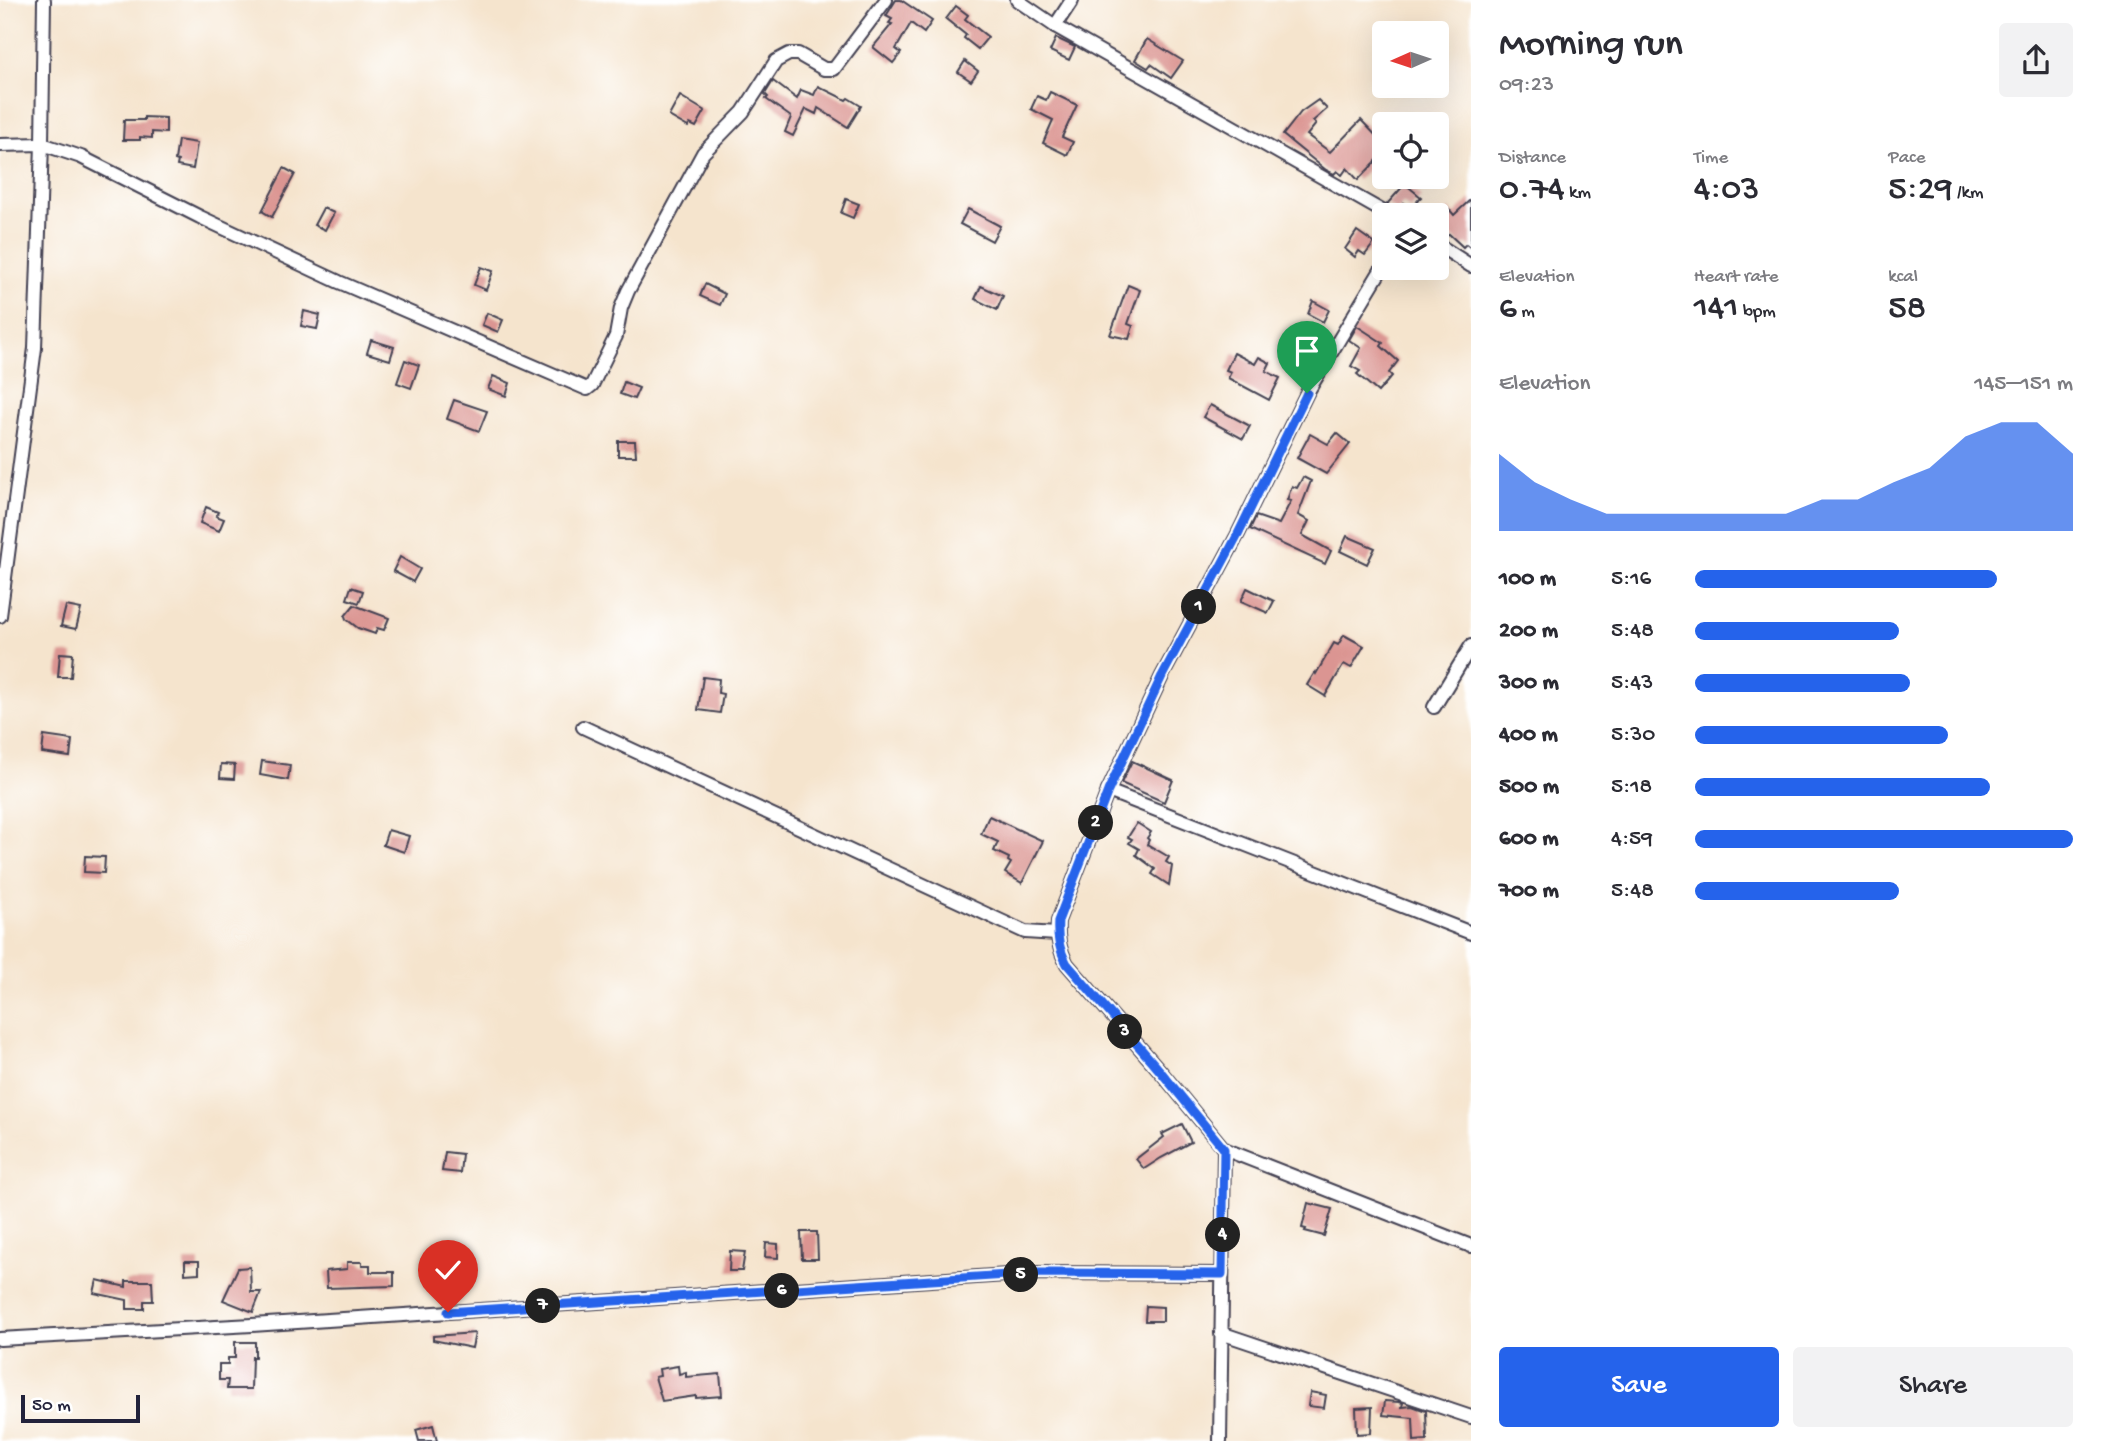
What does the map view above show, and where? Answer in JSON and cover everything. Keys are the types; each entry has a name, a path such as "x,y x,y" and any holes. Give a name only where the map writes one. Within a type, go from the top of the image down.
{"street":[{"path":"0,616 35,348 44,0"},
{"path":"0,145 42,144 81,157 200,217 339,282 587,389 592,385 616,336 621,308 628,291 703,153 743,112 776,61 789,54 797,54 824,69 834,68 886,0"},
{"path":"1017,0 1055,26 1372,205"},
{"path":"1055,26 1072,0"},
{"path":"1449,252 1471,266"},
{"path":"1375,280 1307,393 1238,534 1162,676 1108,791 1058,921 1057,934 1060,951 1067,964 1224,1149 1471,1246"},
{"path":"1434,707 1471,646"},
{"path":"583,727 1026,932 1057,934"},
{"path":"1108,791 1471,933"},
{"path":"1220,1441 1224,1149"},
{"path":"0,1339 1038,1273 1222,1274"},
{"path":"1221,1333 1471,1418"}],"building":[{"path":"896,0 901,0 932,21 924,33 911,23 896,49 901,53 893,63 873,47 892,24 889,23 892,19 886,16"},
{"path":"956,6 968,15 965,19 988,37 978,49 946,19"},
{"path":"1056,38 1075,47 1069,60 1050,51"},
{"path":"1147,39 1183,61 1171,78 1151,64 1148,68 1135,60"},
{"path":"965,61 978,71 971,81 958,72"},
{"path":"773,81 797,99 801,90 814,95 818,86 861,106 848,127 818,108 816,114 806,109 793,136 785,132 791,117 766,99 768,97 765,94"},
{"path":"1050,92 1077,105 1062,137 1073,142 1067,155 1043,143 1053,120 1031,109 1037,96 1046,100"},
{"path":"680,96 705,111 696,127 690,124 688,127 669,116"},
{"path":"1318,100 1327,109 1313,121 1316,124 1307,135 1330,152 1361,120 1372,131 1372,165 1358,180 1347,168 1342,175 1337,171 1334,174 1326,170 1283,135 1301,112"},
{"path":"144,117 166,118 166,133 152,132 152,138 123,140 124,120 144,120"},
{"path":"178,140 197,143 193,169 177,166 178,161 175,160"},
{"path":"284,168 295,174 272,217 262,211"},
{"path":"1400,189 1411,189 1421,197 1416,203 1388,203"},
{"path":"846,199 859,204 853,218 841,213"},
{"path":"1471,199 1471,248 1466,244 1463,247 1449,234 1449,209 1454,215"},
{"path":"323,208 334,213 325,230 314,225"},
{"path":"968,209 1000,226 992,241 960,224"},
{"path":"1357,231 1372,242 1365,255 1359,251 1355,257 1345,249"},
{"path":"481,267 493,271 486,290 474,285"},
{"path":"705,284 725,294 720,305 700,296"},
{"path":"1128,285 1140,290 1128,324 1133,326 1129,339 1110,335"},
{"path":"981,286 1003,296 997,310 975,299"},
{"path":"1313,301 1329,310 1323,322 1308,314"},
{"path":"304,311 320,315 317,329 301,326"},
{"path":"487,313 503,320 498,332 482,325"},
{"path":"1357,326 1383,343 1381,346 1398,361 1389,373 1392,376 1378,392 1357,374 1360,371 1351,366 1361,348 1349,340"},
{"path":"371,340 394,347 390,360 367,353"},
{"path":"1234,353 1255,364 1259,357 1270,363 1266,371 1280,378 1269,400 1228,378 1231,372 1226,370"},
{"path":"405,360 419,365 411,388 397,383"},
{"path":"493,376 510,383 506,396 488,389"},
{"path":"624,382 639,388 634,399 620,394"},
{"path":"454,400 487,411 479,431 447,419"},
{"path":"1210,405 1250,426 1243,439 1203,417"},
{"path":"1337,433 1350,444 1326,474 1297,458 1310,434 1328,444"},
{"path":"618,441 635,441 636,456 618,456"},
{"path":"1303,477 1311,481 1298,515 1309,521 1302,535 1331,551 1325,564 1250,529 1256,516 1279,524 1291,501 1287,500 1292,486 1297,488"},
{"path":"206,507 218,512 216,516 224,519 219,531 200,523"},
{"path":"1347,536 1375,548 1367,564 1340,551"},
{"path":"400,557 420,569 413,582 393,571"},
{"path":"351,587 363,591 359,603 347,599"},
{"path":"1247,588 1274,601 1268,613 1241,601"},
{"path":"354,605 389,618 384,630 377,628 375,634 358,628 346,619 345,616"},
{"path":"66,606 81,609 76,629 61,626"},
{"path":"1344,635 1364,646 1351,668 1344,664 1325,696 1307,685 1334,643 1338,645"},
{"path":"60,653 73,654 71,677 58,677"},
{"path":"703,677 719,679 718,693 723,694 720,713 698,710"},
{"path":"44,736 72,740 70,757 42,753"},
{"path":"262,761 290,765 288,780 260,775"},
{"path":"1132,761 1173,780 1164,802 1121,783"},
{"path":"221,764 235,765 234,779 220,778"},
{"path":"989,816 1043,841 1022,883 1005,873 1011,863 1009,858 994,851 998,842 981,834"},
{"path":"1137,823 1151,832 1147,844 1169,857 1166,862 1172,866 1169,885 1152,874 1155,869 1136,855 1139,849 1129,843 1132,839 1128,837"},
{"path":"388,830 409,836 404,852 383,845"},
{"path":"85,856 105,857 104,873 84,872"},
{"path":"1182,1124 1191,1142 1144,1169 1136,1159 1164,1137 1162,1134"},
{"path":"445,1152 462,1154 460,1173 442,1171"},
{"path":"1308,1203 1332,1209 1324,1236 1302,1228"},
{"path":"801,1232 817,1232 818,1259 802,1259"},
{"path":"766,1243 778,1244 778,1258 765,1257"},
{"path":"730,1251 745,1252 742,1271 729,1271"},
{"path":"185,1261 199,1261 199,1273 185,1274"},
{"path":"347,1262 370,1265 370,1272 394,1272 394,1286 327,1288 326,1271 347,1269"},
{"path":"250,1267 251,1292 261,1292 253,1312 223,1300 238,1268"},
{"path":"97,1280 126,1287 126,1281 152,1281 153,1301 144,1301 144,1309 127,1309 127,1300 94,1293"},
{"path":"1146,1306 1163,1307 1163,1321 1145,1321"},
{"path":"475,1333 472,1348 433,1340 433,1336"},
{"path":"235,1342 255,1342 251,1389 227,1389 228,1380 219,1380 219,1364 228,1364 228,1358 235,1358"},
{"path":"678,1366 679,1374 686,1372 686,1377 720,1374 722,1396 696,1396 662,1401 655,1377 660,1376 659,1369"},
{"path":"1310,1392 1326,1395 1324,1408 1308,1406"},
{"path":"1385,1401 1399,1402 1403,1403 1402,1407 1412,1406 1426,1411 1427,1440 1414,1441 1413,1418 1383,1415"},
{"path":"1372,1407 1371,1433 1357,1434 1356,1408"},
{"path":"433,1425 437,1441 419,1441 416,1430"}],"route":[{"path":"448,1312 1038,1273 1222,1274 1224,1149 1067,964 1060,951 1058,921 1108,791 1162,676 1238,534 1307,393"}]}
